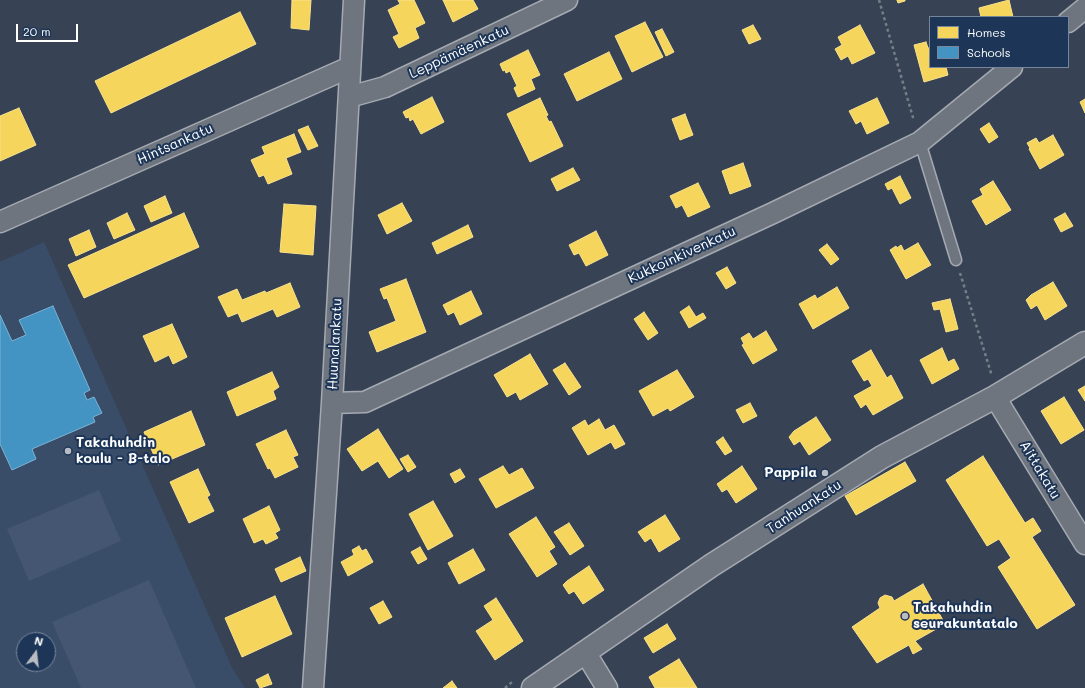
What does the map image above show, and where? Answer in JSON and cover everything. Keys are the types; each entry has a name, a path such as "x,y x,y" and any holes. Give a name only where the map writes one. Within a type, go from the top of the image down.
{"street":[{"name":"Huunalankatu","path":"313,688 332,403 354,0"},
{"name":"Leppämäenkatu","path":"349,97 385,87 567,0"},
{"path":"1069,21 1085,8"},
{"name":"Hintsankatu","path":"0,222 350,67"},
{"name":"Kukkoinkivenkatu","path":"332,403 365,402 774,213 920,142 1011,68"},
{"name":"Tanhuankatu","path":"533,688 712,565 882,456 996,396 1085,343"},
{"name":"Aittakatu","path":"996,396 1085,544"},
{"path":"585,652 607,688"}],"lane":[{"path":"920,142 956,260"}],"path":[{"path":"879,0 920,142"},
{"path":"956,260 996,396"}],"shaded area":[{"name":"Takahuhdin koulu - B-talo","path":"44,242 232,668 245,688 0,688 0,262"},
{"path":"99,490 121,541 29,581 7,529"},
{"path":"149,580 196,688 81,688 52,622"}],"building: Homes":[{"path":"292,0 311,0 309,30 291,28"},
{"path":"398,0 414,0 425,23 415,28 419,38 399,48 393,37 399,34 388,10 400,4"},
{"path":"443,0 473,0 478,9 453,22"},
{"path":"897,0 905,0 905,1 898,3"},
{"path":"1009,0 1013,16 981,16 979,8"},
{"path":"240,12 256,44 111,113 95,81"},
{"path":"645,22 663,57 632,72 615,36"},
{"path":"753,25 761,39 749,44 742,30"},
{"path":"860,25 875,53 852,64 848,56 841,60 835,49 842,45 838,37"},
{"path":"662,29 674,52 666,56 655,32"},
{"path":"926,42 929,48 929,68 946,68 948,75 924,82 914,45"},
{"path":"528,50 540,75 531,79 535,89 518,97 514,88 517,86 510,71 506,73 505,70 503,71 500,64"},
{"path":"609,52 622,79 577,101 564,74"},
{"path":"432,97 444,122 421,134 413,119 410,121 409,117 406,118 403,112"},
{"path":"540,98 548,115 546,116 549,122 551,121 563,146 530,162 507,114"},
{"path":"877,98 889,123 867,134 861,121 856,124 849,111"},
{"path":"1085,99 1085,113 1080,102"},
{"path":"19,108 36,145 0,161 0,116"},
{"path":"685,114 693,135 680,140 672,119"},
{"path":"989,123 998,137 989,143 980,129"},
{"path":"308,126 318,146 308,150 298,130"},
{"path":"294,134 301,152 286,158 292,174 268,184 264,175 259,177 251,160 265,154 262,147"},
{"path":"1053,135 1064,155 1040,169 1027,143 1036,138 1039,143"},
{"path":"743,163 751,186 730,194 722,171"},
{"path":"573,168 580,180 557,191 551,179"},
{"path":"900,176 911,198 900,204 892,188 888,190 885,184"},
{"path":"993,181 1011,210 986,225 972,201 983,195 980,189"},
{"path":"698,183 710,207 688,217 682,205 676,208 670,196"},
{"path":"165,196 172,213 151,222 144,206"},
{"path":"402,203 412,221 387,234 378,215"},
{"path":"284,204 316,206 313,255 280,252"},
{"path":"127,213 135,230 114,239 107,223"},
{"path":"184,213 199,247 84,298 68,265"},
{"path":"1065,213 1073,226 1061,232 1054,219"},
{"path":"468,225 473,237 437,254 432,243"},
{"path":"89,230 96,247 76,256 69,239"},
{"path":"596,231 608,255 586,266 579,253 574,255 569,245"},
{"path":"918,243 931,265 906,279 890,250 901,245 904,251"},
{"path":"827,244 839,259 831,265 819,250"},
{"path":"727,267 736,283 726,289 716,273"},
{"path":"406,279 426,332 377,352 369,332 396,321 387,298 384,299 380,289"},
{"path":"1053,282 1067,306 1045,320 1037,305 1031,309 1026,300 1031,295"},
{"path":"290,283 300,307 277,317 273,309 242,322 238,313 228,317 218,297 237,289 242,300 265,291 266,293"},
{"path":"837,287 849,308 813,329 799,304 815,295 817,299"},
{"path":"471,291 482,314 460,325 454,312 448,315 443,305"},
{"path":"950,299 958,329 946,332 940,309 934,310 932,303"},
{"path":"689,306 696,317 703,313 706,318 689,328 680,312"},
{"path":"644,312 658,333 648,340 634,319"},
{"path":"172,324 187,357 173,364 169,355 155,362 143,336"},
{"path":"766,331 777,350 753,364 742,345 744,344 741,338 749,333 753,339"},
{"path":"942,348 948,362 954,359 959,369 932,384 920,360"},
{"path":"871,350 887,378 891,375 903,398 873,415 866,404 861,408 854,396 872,386 868,379 864,381 852,361"},
{"path":"530,354 548,384 520,400 516,392 507,397 494,375"},
{"path":"565,363 581,387 569,395 553,370"},
{"path":"677,370 694,397 670,411 668,408 653,416 639,391"},
{"path":"272,372 279,387 273,391 276,399 237,416 227,392"},
{"path":"1085,386 1085,401 1078,390"},
{"path":"1064,397 1084,430 1061,444 1041,411"},
{"path":"750,403 757,416 743,423 736,410"},
{"path":"191,411 205,445 158,465 144,432"},
{"path":"816,417 831,440 809,455 800,441 794,445 789,437 794,431"},
{"path":"599,419 605,430 614,425 625,444 615,449 611,442 588,455 572,428 585,420 588,426"},
{"path":"378,429 403,469 389,478 378,461 362,471 347,449"},
{"path":"286,430 298,455 293,457 298,467 275,478 270,468 268,469 256,444"},
{"path":"723,437 732,451 725,455 716,442"},
{"path":"408,455 416,467 408,472 400,459"},
{"path":"983,456 1025,523 1033,518 1041,531 1032,537 1075,605 1037,629 998,567 1011,558 999,539 987,546 946,480"},
{"path":"905,462 916,481 856,515 845,496"},
{"path":"503,466 509,475 522,468 534,488 496,508 479,479"},
{"path":"742,466 757,489 736,503 727,489 722,492 717,484"},
{"path":"198,469 210,495 207,497 214,511 189,523 170,482"},
{"path":"460,469 465,477 455,483 450,474"},
{"path":"433,501 453,536 428,550 409,514"},
{"path":"269,506 280,530 275,533 278,538 266,544 263,539 254,543 243,519"},
{"path":"665,515 680,539 659,552 651,538 645,542 638,532"},
{"path":"536,517 555,547 549,551 557,564 537,577 509,534"},
{"path":"569,523 584,546 570,555 554,532"},
{"path":"359,546 362,551 366,549 373,562 348,576 341,562 354,555 352,550"},
{"path":"420,547 427,559 418,564 411,552"},
{"path":"473,549 485,570 459,584 448,563"},
{"path":"300,557 306,571 281,582 275,569"},
{"path":"589,566 604,590 583,604 574,591 569,594 563,585"},
{"name":"Takahuhdin seurakuntatalo","path":"923,584 945,624 915,641 922,649 913,654 909,645 877,663 852,627 880,608 878,603 880,598 885,595 892,597 894,601"},
{"path":"275,596 292,634 242,657 225,618"},
{"path":"496,598 523,641 495,660 476,631 493,620 484,606"},
{"path":"383,601 392,617 379,624 370,608"},
{"path":"667,624 676,639 653,653 644,638"},
{"path":"679,659 697,688 655,688 649,677"},
{"path":"268,674 272,684 260,688 256,680"},
{"path":"452,681 457,688 443,688"}],"building: Schools":[{"name":"Takahuhdin koulu - B-talo","path":"53,306 90,390 84,393 87,400 94,397 102,413 93,417 95,422 32,449 36,459 12,470 0,444 0,315 12,341 26,335 19,320"}],"place":[{"name":"Takahuhdin koulu - B-talo","path":"68,451"},
{"name":"Pappila","path":"825,473"},
{"name":"Takahuhdin seurakuntatalo","path":"905,616"}]}
